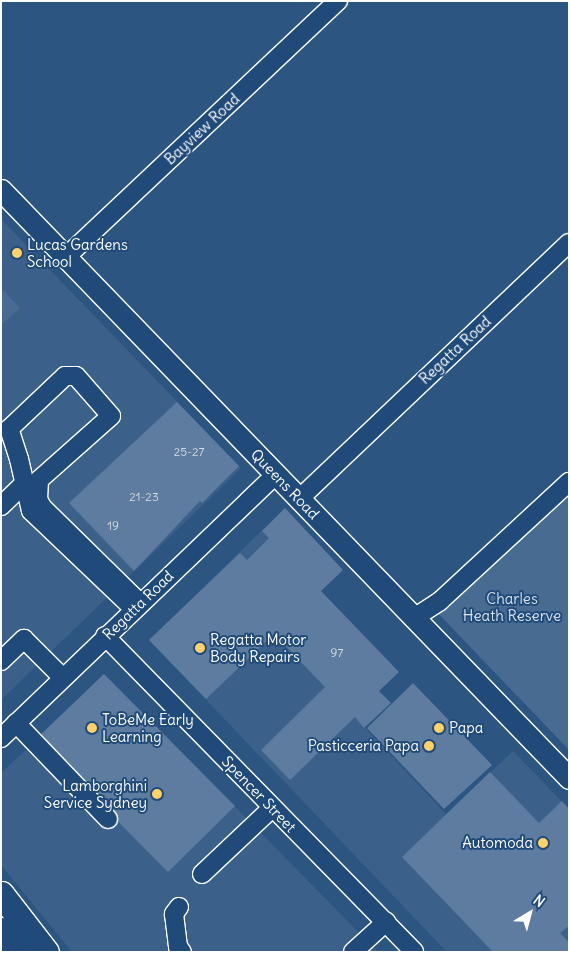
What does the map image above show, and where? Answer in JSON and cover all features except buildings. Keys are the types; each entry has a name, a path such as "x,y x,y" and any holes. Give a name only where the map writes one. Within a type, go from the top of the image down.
{"highway":[{"path":"1,894 46,952"},
{"path":"1,930 19,952"}],"main road":[{"name":"Queens Road","path":"1,190 569,778"}],"street":[{"name":"Bayview Road","path":"66,257 338,1"},
{"name":"Regatta Road","path":"299,499 569,243"},
{"path":"1,506 31,486 39,480 112,416 76,376 65,376 9,429 31,486 32,511 137,606"},
{"name":"Regatta Road","path":"6,730 276,474"},
{"path":"414,618 440,601 569,482"},
{"name":"Spencer Street","path":"105,636 414,952"},
{"path":"1,661 24,639 63,678"},
{"path":"6,730 108,819"},
{"path":"202,874 272,808"},
{"path":"179,907 174,914 178,947 182,952"},
{"path":"353,952 386,922"}],"shaded area":[{"path":"1,219 241,468 1,700"},
{"path":"285,508 297,613 355,717 446,814 513,751 569,809 569,952 447,952 149,640"},
{"path":"147,717 378,952 72,952 1,865 1,773 26,750 109,830 118,821 80,782"}],"green space":[{"path":"1,288 20,308 1,325"},
{"name":"Charles Heath Reserve","path":"569,474 569,750 430,605"}],"place":[{"name":"Lucas Gardens School","path":"17,253"},
{"name":"Regatta Motor Body Repairs","path":"200,648"},
{"name":"ToBeMe Early Learning","path":"92,728"},
{"name":"Papa","path":"439,728"},
{"name":"Pasticceria Papa","path":"429,746"},
{"name":"Lamborghini Service Sydney","path":"157,794"},
{"name":"Automoda","path":"543,843"}]}
